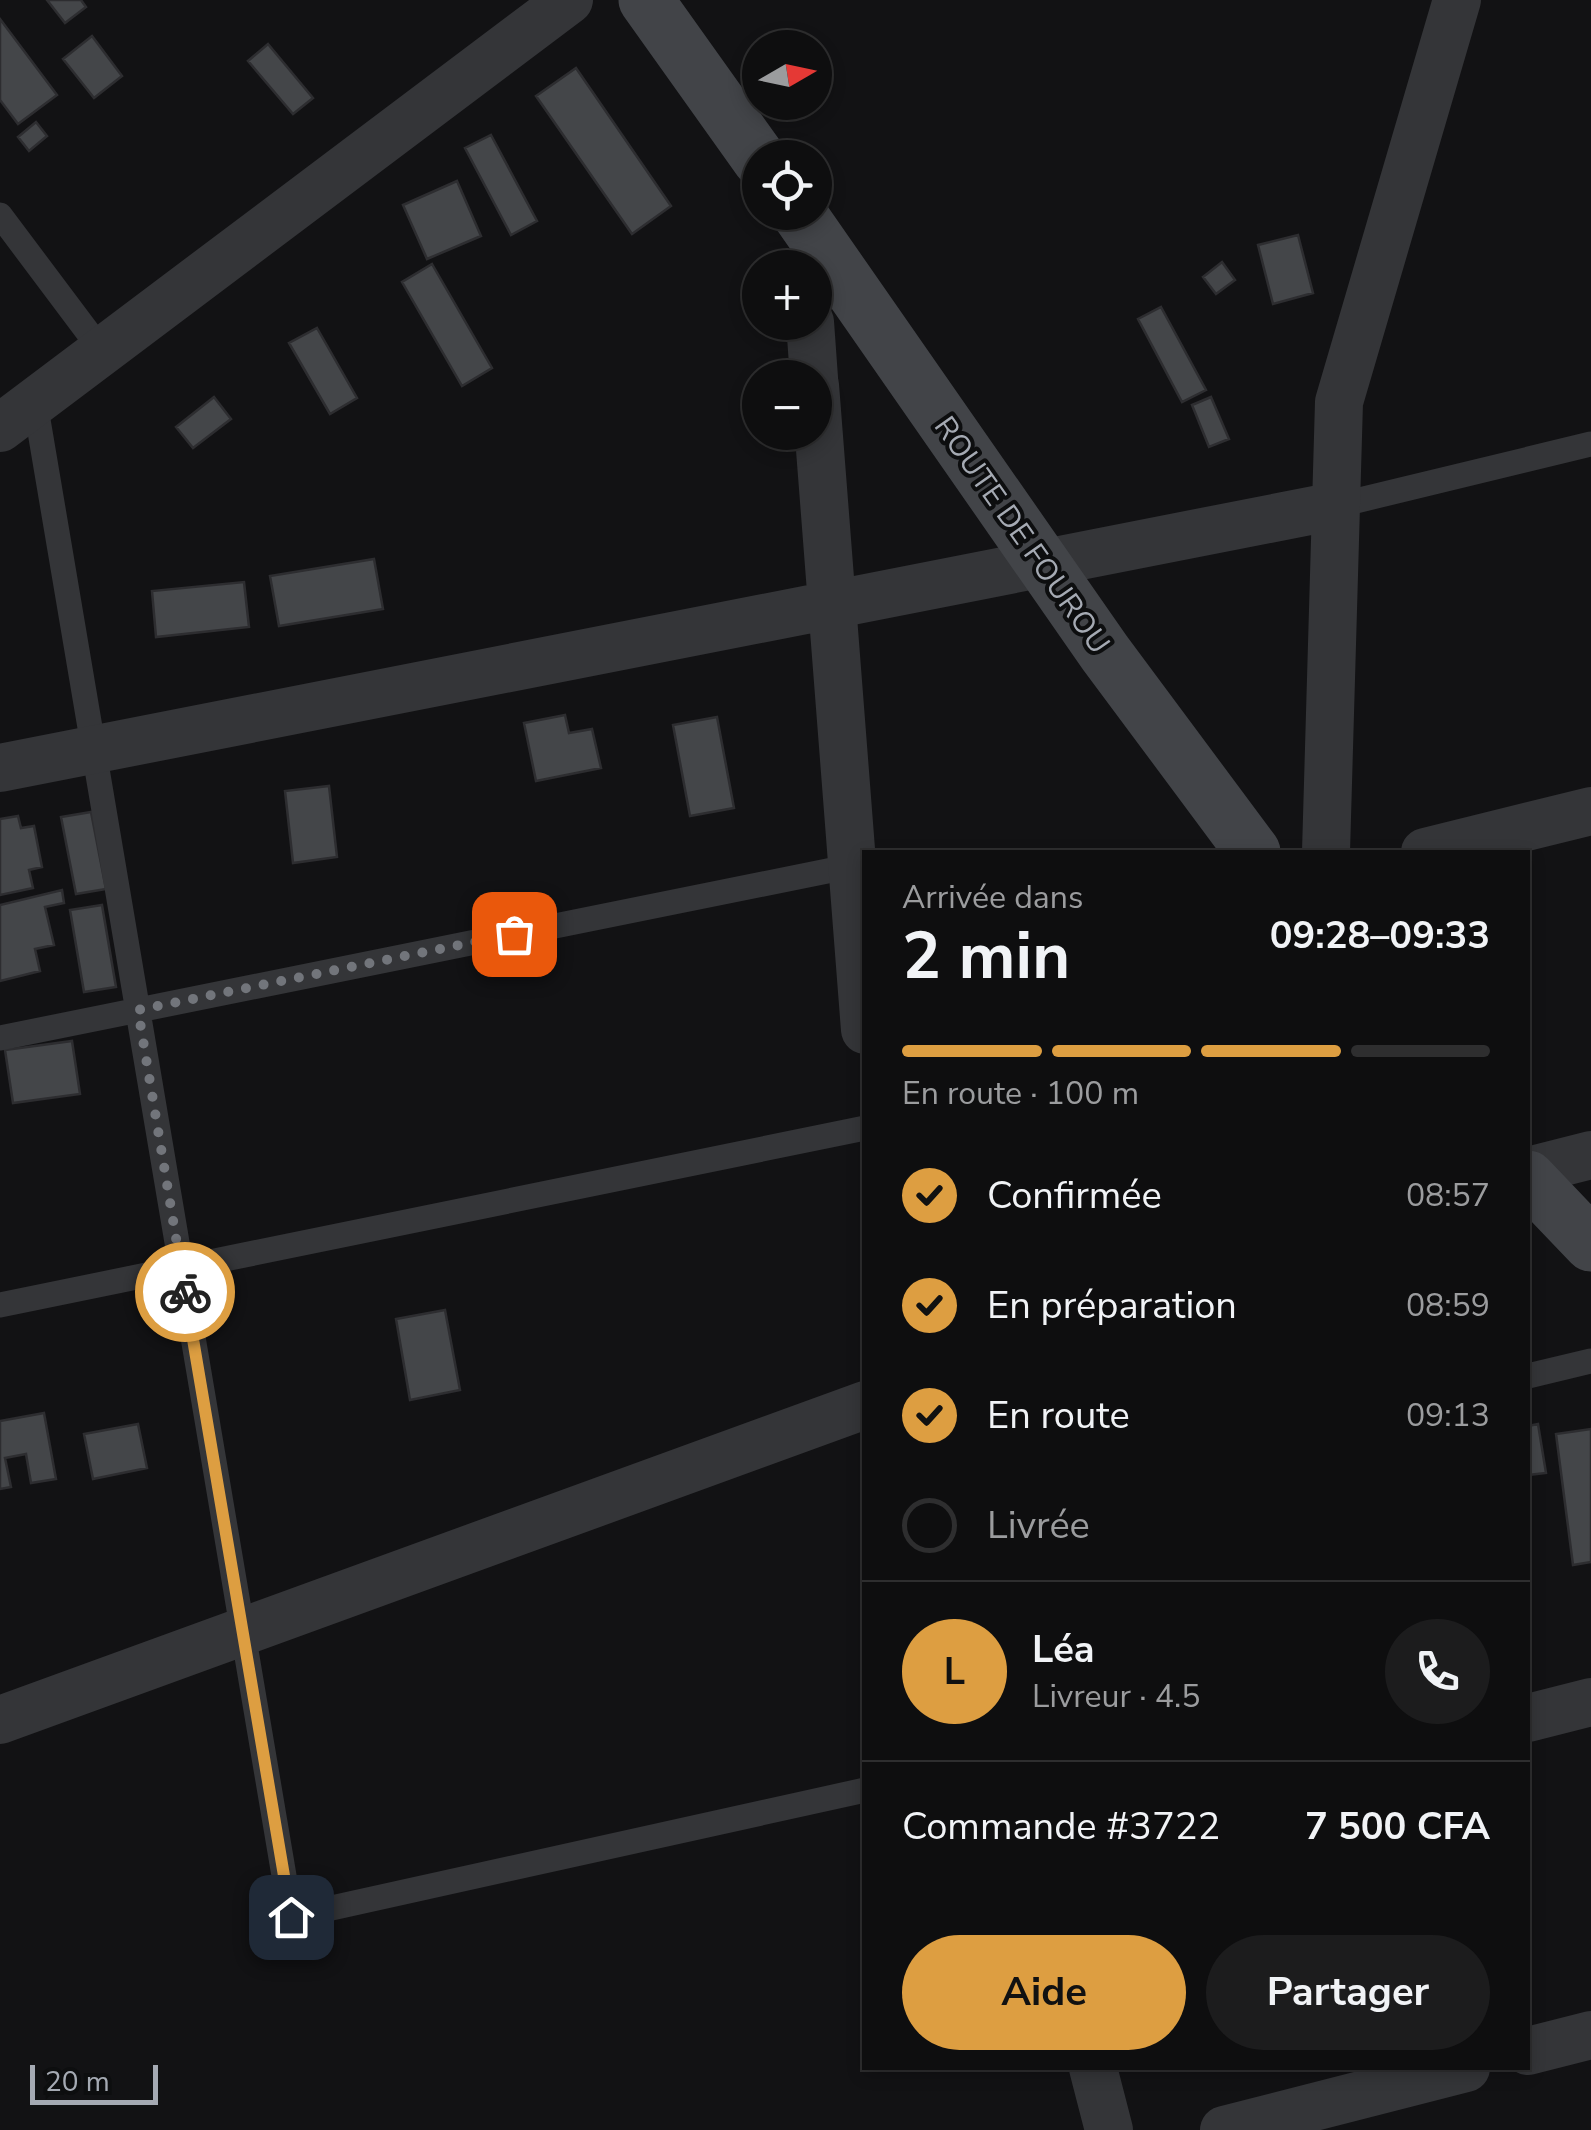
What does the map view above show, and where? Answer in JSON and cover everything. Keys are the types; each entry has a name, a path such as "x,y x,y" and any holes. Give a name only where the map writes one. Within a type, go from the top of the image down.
{"main road":[{"path":"653,2 746,140"},
{"name":"ROUTE DE FOUROU","path":"802,233 1252,850"},
{"path":"1530,1176 1591,1244"}],"street":[{"path":"18,415 569,0"},
{"path":"1326,850 1339,402 1457,0"},
{"path":"820,450 862,992"},
{"path":"0,768 1335,506"},
{"path":"1432,850 1591,811"},
{"path":"1530,1173 1591,1155"},
{"path":"0,1720 862,1406"},
{"path":"1530,1717 1591,1702"},
{"path":"1530,2051 1591,2035"},
{"path":"1093,2070 1108,2130"},
{"path":"1224,2130 1458,2070"}],"lane":[{"path":"0,215 102,351"},
{"path":"18,415 94,750 291,1917 862,1791"},
{"path":"1335,506 1591,444"},
{"path":"0,1038 852,866"},
{"path":"0,1305 862,1129"},
{"path":"1530,1376 1591,1361"}],"building":[{"path":"47,0 81,0 86,7 65,23"},
{"path":"0,19 57,95 18,124 0,100"},
{"path":"92,36 122,76 94,98 63,59"},
{"path":"268,44 313,98 293,114 248,61"},
{"path":"576,68 671,206 632,234 536,96"},
{"path":"36,122 47,136 29,151 18,137"},
{"path":"491,135 537,221 511,235 465,148"},
{"path":"457,181 481,236 427,259 403,205"},
{"path":"1298,235 1313,293 1273,304 1258,245"},
{"path":"1222,262 1235,280 1216,294 1203,277"},
{"path":"432,264 492,368 462,386 402,282"},
{"path":"1161,307 1206,390 1182,402 1138,319"},
{"path":"317,328 357,398 330,414 289,343"},
{"path":"214,397 231,419 193,448 176,427"},
{"path":"1211,397 1229,439 1209,447 1192,405"},
{"path":"374,559 383,609 279,626 270,576"},
{"path":"244,582 249,627 156,637 152,591"},
{"path":"565,715 569,733 592,729 601,768 536,781 524,723"},
{"path":"717,717 734,808 690,816 673,725"},
{"path":"329,786 337,857 293,863 285,791"},
{"path":"91,812 106,889 76,894 61,817"},
{"path":"18,816 21,828 34,826 42,867 29,870 33,888 0,895 0,819"},
{"path":"62,890 64,903 45,907 54,945 35,949 40,971 0,981 0,905"},
{"path":"102,905 116,987 84,992 70,910"},
{"path":"72,1041 80,1094 13,1103 5,1050"},
{"path":"445,1310 460,1390 410,1400 396,1319"},
{"path":"44,1413 56,1479 31,1483 26,1454 5,1458 11,1487 0,1489 0,1421"},
{"path":"138,1424 147,1468 93,1479 84,1434"},
{"path":"1538,1424 1546,1473 1530,1475 1530,1426"},
{"path":"1591,1429 1591,1562 1573,1565 1556,1434"}],"way so far":[{"path":"185,1292 138,1010 514,934"}],"route":[{"path":"185,1292 291,1917"}]}
